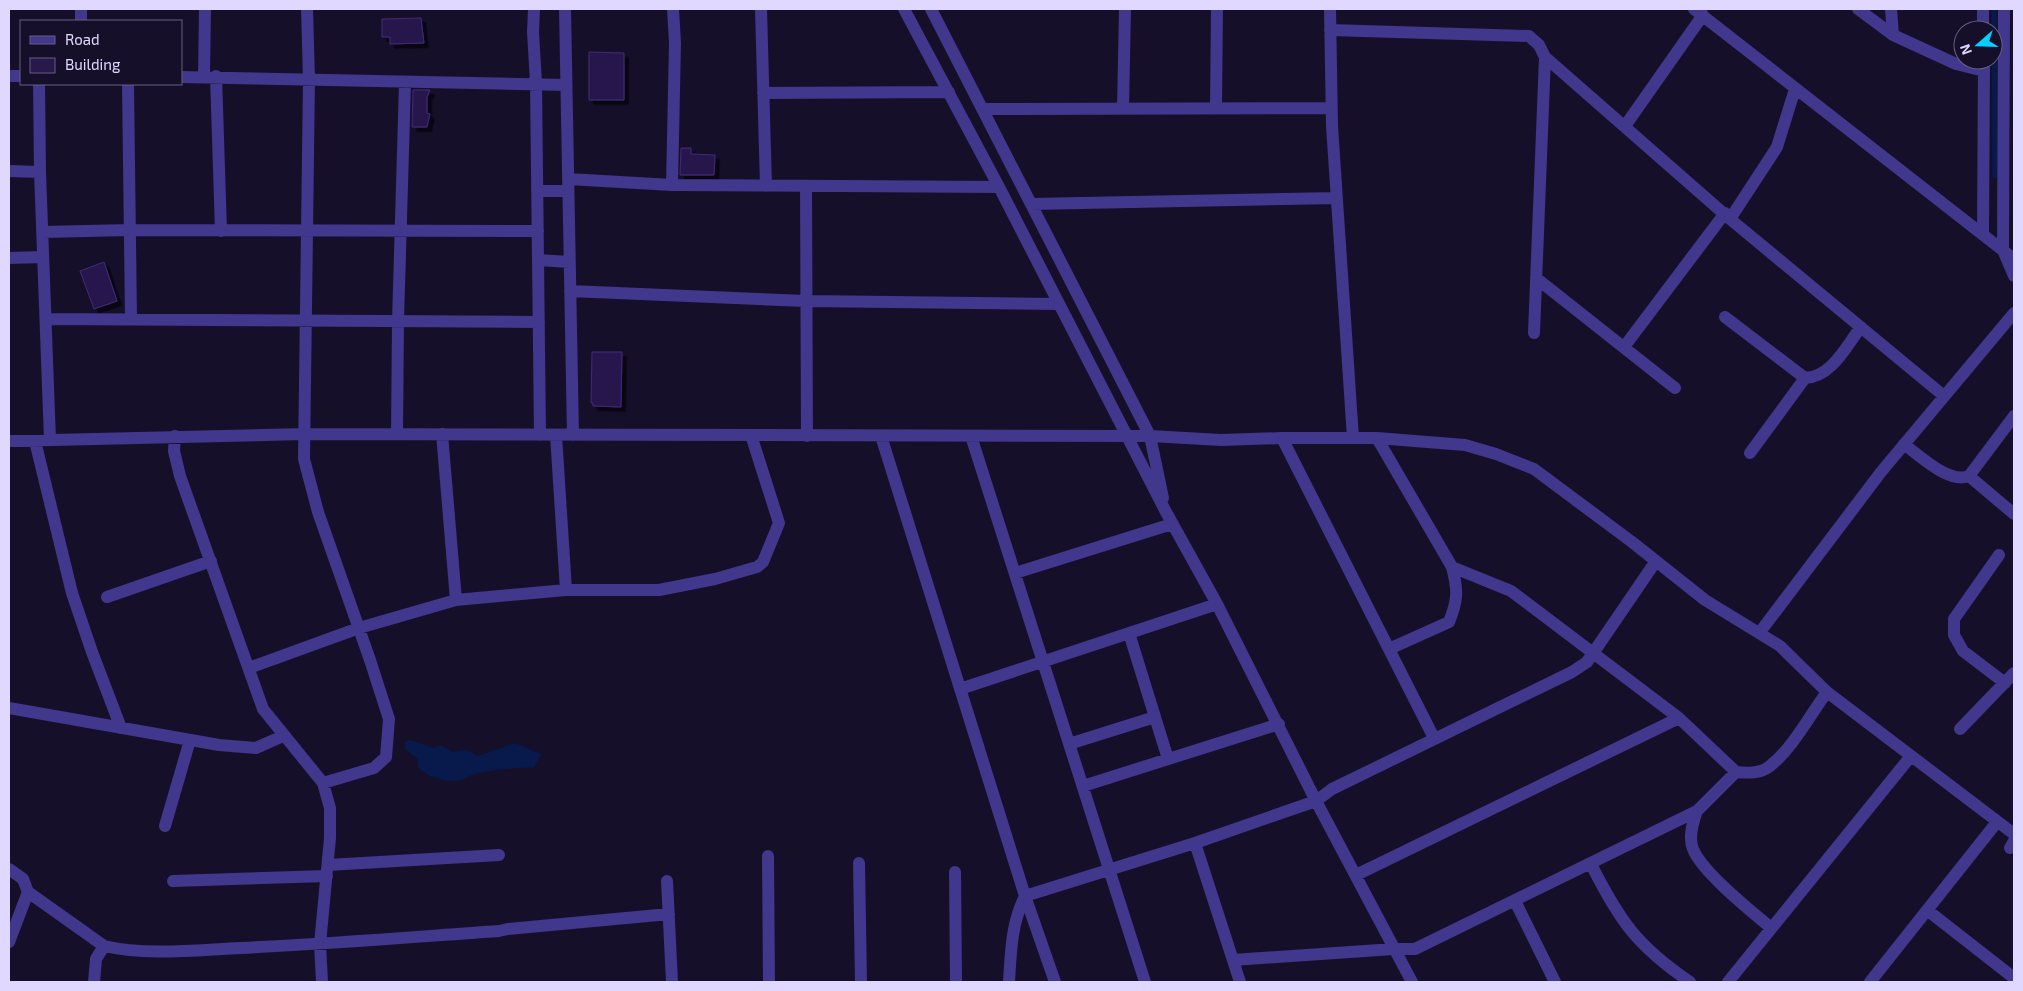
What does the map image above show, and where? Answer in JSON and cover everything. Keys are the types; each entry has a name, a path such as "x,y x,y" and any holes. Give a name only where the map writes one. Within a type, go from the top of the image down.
{"street":[{"path":"205,9 222,231"},
{"path":"307,9 309,79 304,458 308,479 389,720 386,757 374,768 323,783"},
{"path":"534,9 540,435"},
{"path":"566,9 573,435"},
{"path":"672,185 675,43 673,9"},
{"path":"761,9 766,186"},
{"path":"904,9 999,187 1172,524 1217,604 1279,724 1316,801 1412,982"},
{"path":"931,9 1150,436 1166,512"},
{"path":"1123,108 1125,9"},
{"path":"1216,107 1217,9"},
{"path":"1330,9 1331,108 1354,438"},
{"path":"1858,9 1893,35 1953,63"},
{"path":"1891,9 1893,35"},
{"path":"2004,9 2009,72 2003,250 2014,276"},
{"path":"1625,126 1699,12 2014,259"},
{"path":"1330,30 1529,36 1539,44 1545,57 1728,216 1944,396"},
{"path":"1534,333 1545,57"},
{"path":"1982,234 1984,70"},
{"path":"182,77 210,76 404,83 536,83 566,85"},
{"path":"397,434 404,83"},
{"path":"39,85 40,172 50,440"},
{"path":"128,85 131,320"},
{"path":"1624,347 1728,216 1777,148 1795,89"},
{"path":"763,93 948,92"},
{"path":"982,109 1331,108"},
{"path":"9,171 40,172"},
{"path":"538,192 568,185 999,187"},
{"path":"806,187 807,436"},
{"path":"1031,204 1337,198"},
{"path":"42,232 130,230 538,231"},
{"path":"9,258 43,257"},
{"path":"538,260 569,262"},
{"path":"1536,278 1675,388"},
{"path":"570,292 806,301 1058,304"},
{"path":"1760,632 1845,517 2014,313"},
{"path":"1725,317 1805,378 1815,378 1827,372 1861,326"},
{"path":"46,319 539,322"},
{"path":"1750,453 1805,378"},
{"path":"1904,444 1948,476 1962,479 1969,476 2014,416"},
{"path":"442,434 456,600"},
{"path":"9,441 175,436 442,434 1150,436 1221,440 1377,438 1465,445 1496,454 1534,469 1656,561 1704,600 1760,632 1780,646 1827,692 2014,834"},
{"path":"556,435 566,590"},
{"path":"175,436 174,451 180,476 263,709 323,783 330,808 328,870 320,944 322,982"},
{"path":"249,668 359,628 456,600 566,590 659,590 715,579 757,567 763,562 779,523 751,436"},
{"path":"881,436 1025,896 1055,982"},
{"path":"971,436 1145,982"},
{"path":"1282,438 1434,738"},
{"path":"1377,438 1452,567 1457,585 1456,604 1450,622 1389,650"},
{"path":"35,441 72,593 121,728"},
{"path":"1969,476 2014,514"},
{"path":"1015,573 1172,524"},
{"path":"1999,555 1954,620 1954,635 1963,651 2005,683"},
{"path":"107,597 211,561"},
{"path":"1009,982 1013,928 1017,912 1025,896 1195,843 1316,801 1332,789 1572,672 1587,662 1656,561"},
{"path":"1452,567 1511,591 1678,718 1736,772 1750,773 1769,767 1789,745 1827,692"},
{"path":"960,689 1217,604"},
{"path":"1129,633 1168,759"},
{"path":"1960,728 2014,672"},
{"path":"9,708 219,745 256,748 283,736"},
{"path":"1070,744 1155,717"},
{"path":"1356,876 1678,718"},
{"path":"1083,786 1279,724"},
{"path":"165,826 190,740"},
{"path":"1728,982 1911,756"},
{"path":"1233,960 1414,949 1697,811 1736,772"},
{"path":"1697,811 1691,831 1692,848 1705,868 1771,928"},
{"path":"1871,982 1997,822"},
{"path":"1195,843 1240,982"},
{"path":"173,880 328,870 499,855"},
{"path":"768,856 769,982"},
{"path":"859,863 861,982"},
{"path":"1591,864 1606,894 1624,923 1644,947 1664,965 1690,982"},
{"path":"9,869 23,880 28,892 104,946 121,950 169,951 320,944 500,931 669,914"},
{"path":"955,872 956,982"},
{"path":"667,881 672,982"},
{"path":"9,939 28,892"},
{"path":"1515,901 1555,982"},
{"path":"1927,910 2014,978"},
{"path":"94,982 96,959 104,946"}],"water":[{"path":"411,740 433,748 440,745 453,752 467,750 478,756 515,743 541,754 534,768 494,770 472,775 461,780 449,781 432,776 418,767 418,759 405,749 405,741"}],"building":[{"path":"421,18 424,43 390,44 390,37 382,37 382,19"},
{"path":"589,52 624,53 624,100 589,100"},
{"path":"413,90 430,90 427,97 427,113 430,114 427,127 412,127"},
{"path":"681,148 691,148 691,154 715,155 714,175 680,175"},
{"path":"104,262 117,301 94,309 80,271"},
{"path":"592,352 622,352 621,407 593,406 593,403 591,403"}],"waterway":[{"path":"1994,9 1995,176"}]}
